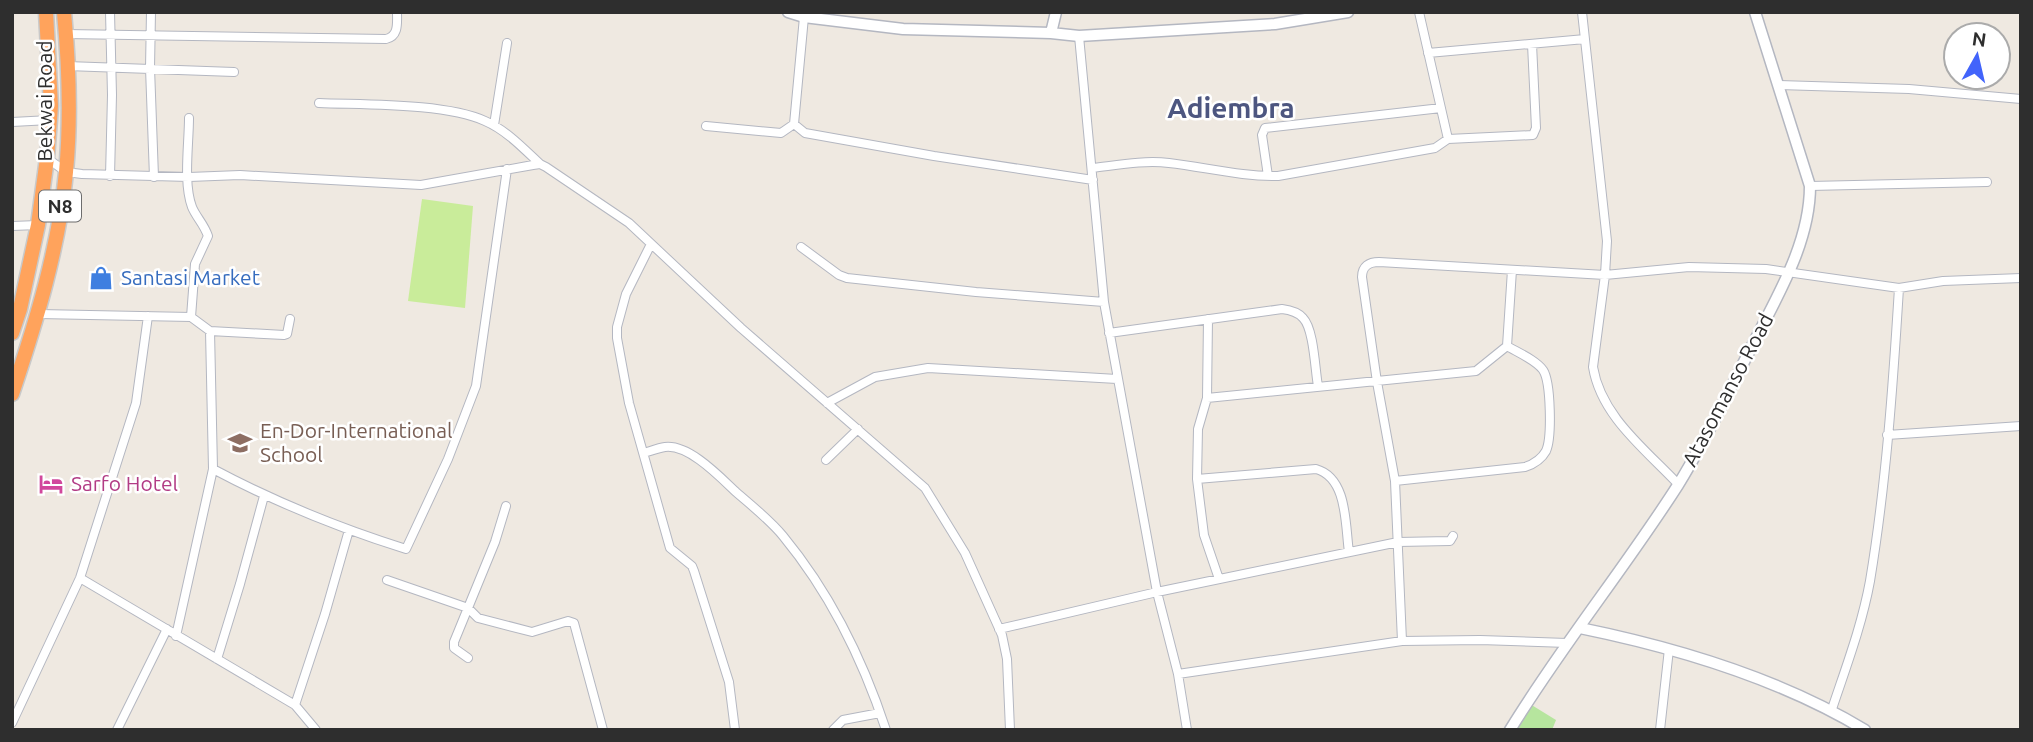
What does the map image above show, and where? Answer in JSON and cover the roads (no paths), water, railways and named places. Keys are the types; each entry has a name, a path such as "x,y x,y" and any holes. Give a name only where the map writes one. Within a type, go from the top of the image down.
{"highway":[{"name":"Bekwai Road","path":"12,333 20,309 30,225 47,158 51,106 46,12"},
{"name":"Bekwai Road","path":"12,394 39,314 66,172 65,12"}],"street":[{"path":"110,12 110,176"},
{"path":"151,12 154,177"},
{"path":"66,34 386,38 393,36 396,31 397,12"},
{"path":"788,12 804,17 904,29 1079,36 1275,24 1348,12"},
{"path":"1051,33 1056,12"},
{"path":"1419,12 1448,139"},
{"path":"1582,12 1607,241 1593,366 1595,381 1602,399 1624,428 1678,484"},
{"name":"Atasomanso Road","path":"1510,730 1678,484 1699,449 1789,273 1809,210 1810,186 1755,12"},
{"path":"706,126 781,133 794,124 804,17"},
{"path":"1079,36 1104,302 1157,592 1178,674 1187,730"},
{"path":"1428,53 1585,39"},
{"path":"494,125 508,43"},
{"path":"1093,168 1146,162 1268,176 1435,148 1448,139 1529,136 1536,132 1532,44"},
{"path":"67,65 234,72"},
{"path":"1779,85 1909,89 2021,99"},
{"path":"319,103 439,109 494,125 540,164 620,216 741,328 917,479 932,497 965,553 999,629 1007,659 1010,730"},
{"path":"1268,176 1262,135 1265,128 1441,108"},
{"path":"190,118 189,194 193,210 204,222 208,236 195,264 191,317"},
{"path":"12,122 50,120"},
{"path":"794,124 805,133 1093,180"},
{"path":"47,158 66,172 110,176 240,175 421,185 540,164"},
{"path":"213,469 264,496 349,530 406,549 447,459 476,386 507,169"},
{"path":"1810,186 1987,182"},
{"path":"12,225 30,225"},
{"path":"651,244 626,294 617,327 629,403 670,548 692,566 694,571 729,682 735,730"},
{"path":"801,247 847,278 1104,302"},
{"path":"1402,641 1395,481 1362,277 1364,267 1369,263 1605,275 1689,267 1766,269 1899,288 1943,281 2021,278"},
{"path":"1207,398 1470,372 1481,368 1507,345 1511,270"},
{"path":"1832,709 1856,638 1870,582 1887,435 1899,288"},
{"path":"1109,332 1282,309 1301,315 1309,329 1318,386"},
{"path":"39,314 191,317 210,331 284,335 287,334 290,319"},
{"path":"12,723 14,713 80,578 136,403 148,316"},
{"path":"1208,319 1207,398 1198,429 1197,479 1204,535 1219,579"},
{"path":"176,636 213,469 210,331"},
{"path":"1395,481 1525,467 1539,460 1547,448 1549,397 1545,374 1540,367 1507,345"},
{"path":"827,403 875,377 928,368 1117,379"},
{"path":"1887,435 2021,426"},
{"path":"826,460 858,429"},
{"path":"645,453 666,447 680,449 707,466 782,534 815,578 840,622 872,686 886,730"},
{"path":"1197,479 1317,469 1325,471 1336,481 1340,492 1349,552"},
{"path":"216,659 264,496"},
{"path":"468,658 453,645 506,506"},
{"path":"295,705 349,530"},
{"path":"999,629 1157,592 1349,552 1398,542 1450,541 1453,536"},
{"path":"80,578 295,705 316,730"},
{"path":"387,580 468,608 478,618 532,632 568,621 575,623 603,730"},
{"path":"1580,628 1669,649 1770,684 1832,709 1865,730"},
{"path":"117,730 167,629"},
{"path":"1178,674 1402,641 1567,643"},
{"path":"1660,730 1669,649"},
{"path":"833,730 843,720 880,713"}],"place":[{"name":"Santasi Market","path":"101,278"},
{"name":"En-Dor-International School","path":"240,443"},
{"name":"Sarfo Hotel","path":"51,484"}],"district":[{"name":"Adiembra","path":"1231,108"}]}
